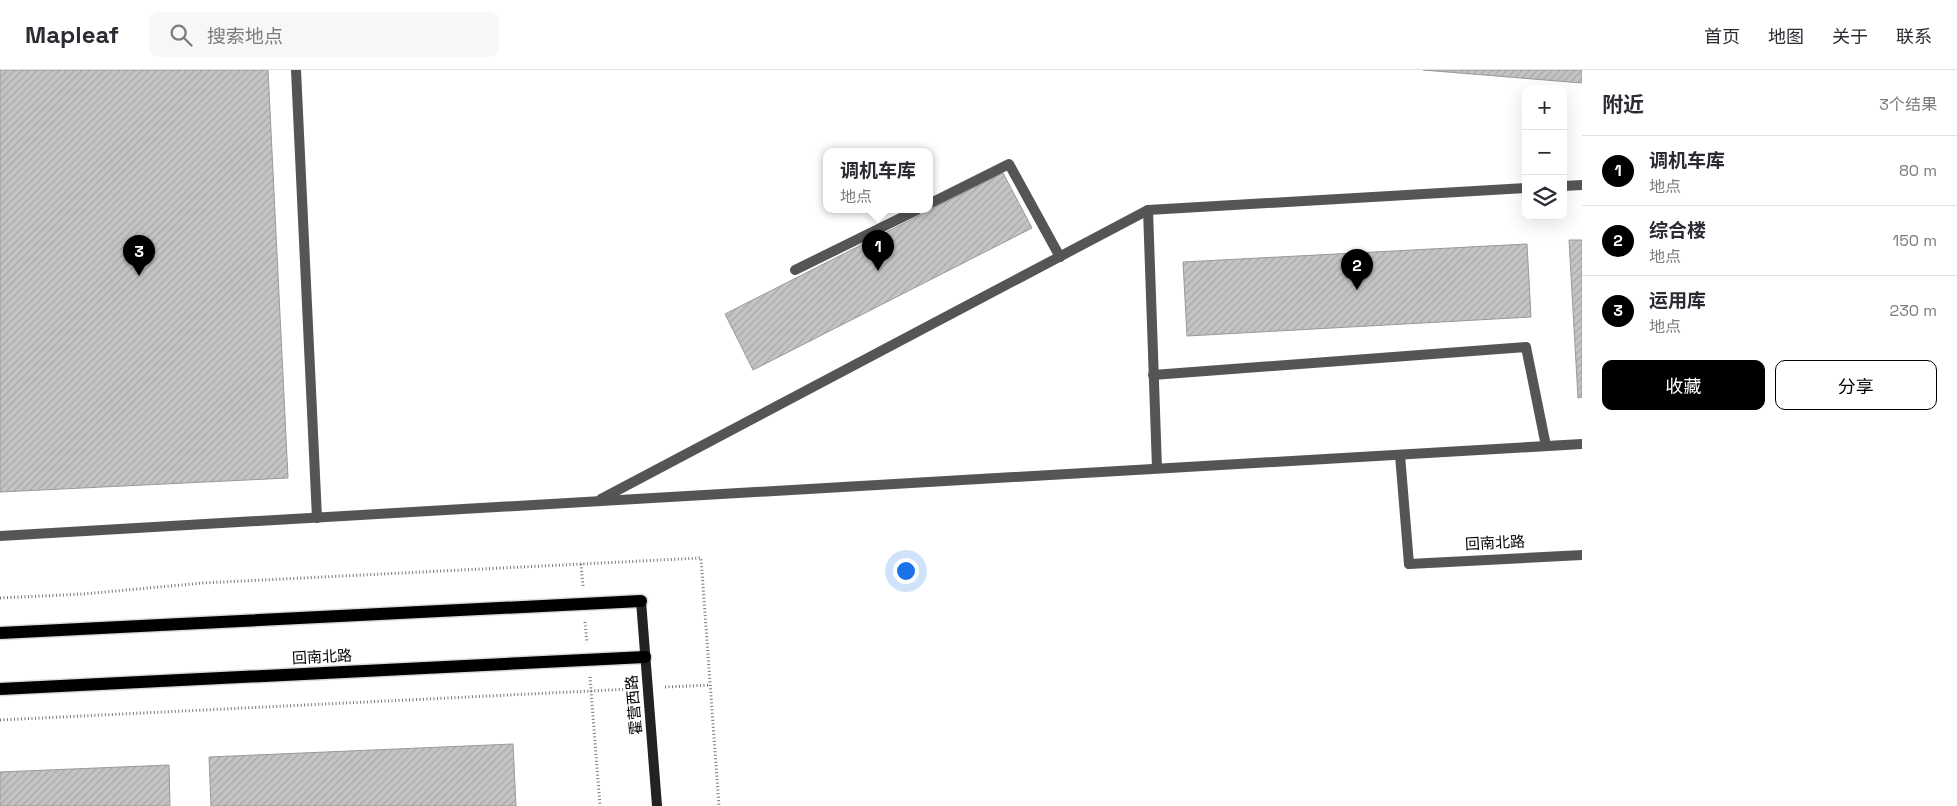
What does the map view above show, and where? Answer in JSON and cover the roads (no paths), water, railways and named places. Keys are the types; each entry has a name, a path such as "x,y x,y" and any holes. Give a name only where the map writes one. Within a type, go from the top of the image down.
{"main road":[{"path":"0,633 641,601"},
{"name":"回南北路","path":"0,689 645,657"}],"street":[{"path":"296,70 317,518"},
{"path":"933,202 1009,164 1060,257"},
{"path":"1567,186 1582,185"},
{"path":"598,500 1148,210 1522,188"},
{"path":"1148,210 1157,468"},
{"path":"795,270 911,213"},
{"path":"1153,375 1526,347 1546,446"},
{"path":"0,536 1582,444"},
{"name":"回南北路","path":"1400,455 1409,564 1582,555"},
{"name":"霍营西路","path":"641,601 657,806"}],"place":[{"name":"调机车库","path":"878,271"},
{"name":"运用库","path":"139,276"},
{"name":"综合楼","path":"1357,290"}]}
